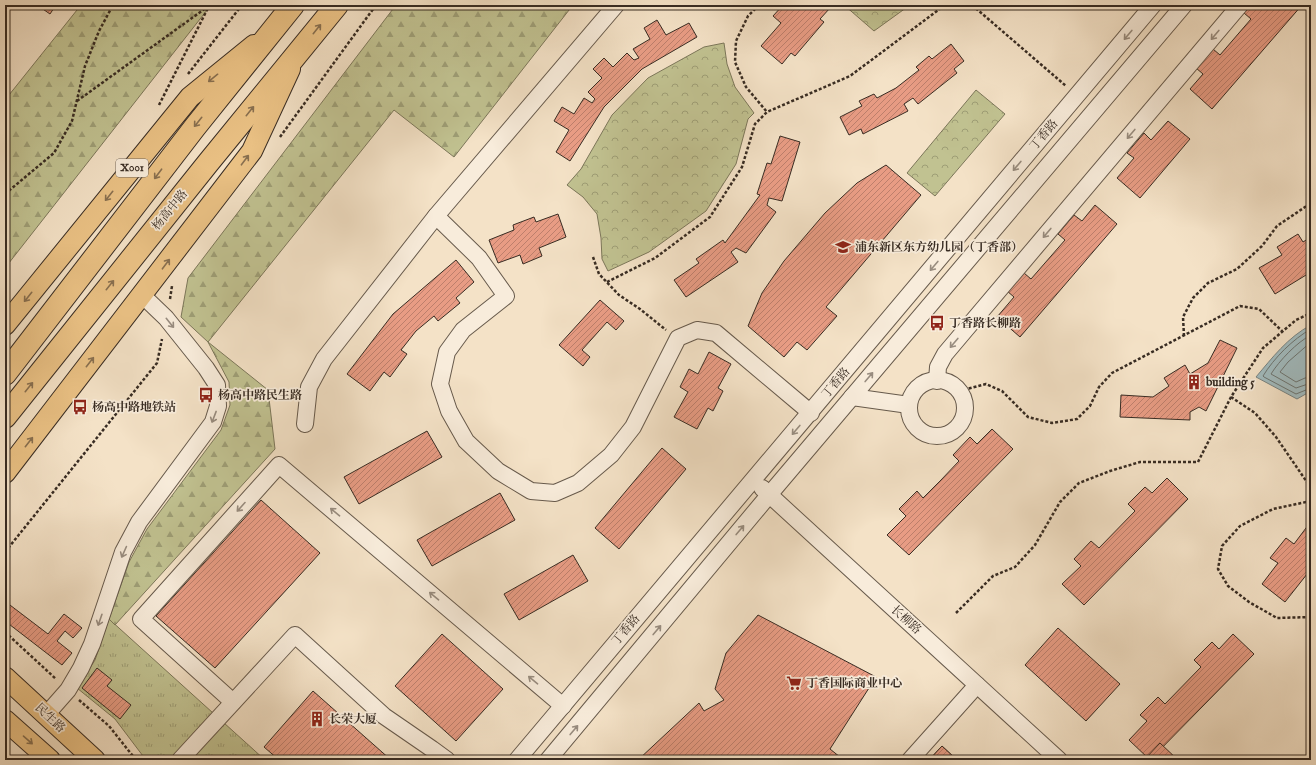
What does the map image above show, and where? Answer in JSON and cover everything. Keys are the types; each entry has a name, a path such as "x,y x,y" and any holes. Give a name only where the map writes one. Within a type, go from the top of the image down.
{"highway":[{"name":"X001","path":"5,374 182,143 293,5"},
{"name":"杨高中路","path":"5,417 208,163 337,5"}],"main road":[{"name":"X001","path":"5,326 190,97 276,27"},
{"path":"5,473 252,151 297,53"},
{"name":"民生路","path":"5,677 95,760"},
{"path":"5,720 50,760"}],"street":[{"path":"305,424 309,387 324,359 436,216 616,5"},
{"name":"丁香路","path":"517,760 811,413 1153,5"},
{"name":"丁香路","path":"548,760 769,495 1184,5"},
{"path":"937,380 938,367 945,354 1240,5"},
{"path":"436,216 479,258 506,296 463,330 447,352 440,384 449,411 466,441 498,471 531,491 555,493 578,483 611,455 633,427 678,338 697,330 716,333 811,413"},
{"path":"46,714 68,690 81,668 92,644 123,552 139,522 213,422 218,406 217,385 210,374 166,318 142,295"},
{"path":"937,380 943,381 952,384 959,391 963,399 964,409 962,418 957,426 950,432 942,435 925,433 912,422 909,413 911,396 916,389 924,383 937,380"},
{"path":"852,397 909,405"},
{"path":"233,702 141,619 280,465 563,706"},
{"name":"长柳路","path":"753,481 1059,760"},
{"path":"180,760 295,635 384,716 447,760"},
{"path":"910,760 977,685"}],"path":[{"path":"5,194 54,153 72,122 85,66 99,31 113,5"},
{"path":"76,101 210,5"},
{"path":"156,110 210,5"},
{"path":"277,140 376,5"},
{"path":"759,5 748,16 736,41 735,62 746,87 767,112"},
{"path":"607,282 655,258 710,216 742,167 755,124 767,112 850,76 945,5"},
{"path":"972,5 1077,96"},
{"path":"1184,336 1183,317 1193,298 1208,283 1236,269 1262,246 1277,226 1311,203"},
{"path":"593,257 600,274 618,296 640,309 678,338"},
{"path":"5,552 157,363 173,282"},
{"path":"959,391 986,384 1002,391 1028,417 1052,423 1077,419 1090,406 1099,387 1112,373 1240,306 1260,309 1282,331"},
{"path":"956,613 993,576 1015,566 1035,545 1060,502 1079,483 1110,471 1140,462 1198,462 1231,397 1263,348 1296,320 1311,312"},
{"path":"1231,397 1255,414 1276,437 1311,488"},
{"path":"1311,501 1273,509 1240,526 1222,546 1218,569 1228,586 1249,602 1277,618 1311,617"}],"green space":[{"path":"81,5 211,5 5,268 5,100"},
{"path":"396,5 573,5 454,157 394,110 208,342 181,317 188,278"},
{"path":"844,5 910,5 874,31"},
{"path":"724,43 727,64 735,87 754,113 748,119 736,164 706,211 649,252 608,271 602,259 601,238 597,214 583,197 567,185 581,169 612,115 648,78 704,47"},
{"path":"976,90 1005,114 935,196 907,173"},
{"path":"208,342 268,390 275,449 115,625 109,619 129,562 147,529 221,430 230,405 229,382"},
{"path":"109,619 265,760 146,760 115,719 77,688 95,660"}],"water":[{"path":"1311,325 1311,391 1297,399 1256,377 1274,355 1295,336"}],"building":[{"path":"37,5 56,5 50,14"},
{"path":"783,5 786,5 792,10 797,5 827,5 830,8 820,19 824,22 795,56 791,53 782,64 761,46 781,23 773,16"},
{"path":"1251,5 1302,5 1212,109 1190,89 1203,74 1196,68 1213,49 1220,55 1251,19 1244,13"},
{"path":"657,20 666,35 689,23 697,37 642,69 604,107 570,161 556,152 569,130 554,121 562,107 574,114 584,98 592,103 595,99 588,92 602,78 593,69 604,58 613,67 627,53 634,60 639,58 633,49 650,39 644,28"},
{"path":"951,44 964,61 954,69 957,73 918,104 913,98 904,104 908,111 863,134 861,129 849,135 840,117 862,106 859,101 874,94 877,98 896,88 919,70 916,67 929,56 932,59"},
{"path":"1168,121 1190,139 1140,198 1117,178 1134,158 1127,153 1144,133 1151,140"},
{"path":"780,136 800,142 782,201 769,198 767,205 776,212 746,253 736,248 731,252 738,262 686,297 674,280 699,263 696,259 723,240 725,243 760,195 757,194 767,163 771,164"},
{"path":"886,165 921,195 826,307 837,316 807,350 797,342 784,357 748,326 762,293 784,261 825,213 857,183"},
{"path":"1095,205 1117,224 1020,337 997,317 1014,297 1007,291 1024,273 1031,279 1065,240 1058,234 1074,215 1082,221"},
{"path":"558,214 566,237 539,248 542,256 523,264 520,255 498,263 489,240 514,230 513,225 534,217 536,222"},
{"path":"1298,234 1303,242 1311,237 1311,272 1275,294 1259,268 1282,255 1277,247"},
{"path":"456,260 474,282 456,298 460,303 438,321 434,316 416,331 401,350 407,354 390,377 384,372 370,391 347,374 393,314"},
{"path":"600,300 624,321 616,330 607,322 582,350 590,357 583,366 559,345"},
{"name":"building 5","path":"1220,340 1237,348 1206,411 1199,407 1190,412 1190,420 1120,417 1121,395 1153,397 1169,386 1164,378 1185,365 1190,374 1208,363"},
{"path":"709,352 731,364 718,388 723,391 713,411 708,408 697,429 674,417 688,392 680,387 689,369 698,374"},
{"path":"992,429 1013,449 909,555 887,535 906,516 899,509 917,491 923,498 941,480 959,461 953,455 970,437 977,444"},
{"path":"427,431 442,457 359,504 344,477"},
{"path":"662,448 686,469 619,549 595,528"},
{"path":"1167,478 1188,499 1084,605 1062,584 1081,566 1074,559 1091,541 1099,548 1135,511 1128,504 1145,487 1152,493"},
{"path":"500,493 515,520 432,566 417,540"},
{"path":"261,500 320,553 215,668 156,616"},
{"path":"1309,524 1311,525 1311,569 1285,602 1262,584 1278,563 1270,558 1286,538 1294,544"},
{"path":"573,555 588,581 519,620 504,594"},
{"path":"6,602 48,634 64,614 82,628 73,638 65,631 57,641 72,653 62,665 5,621"},
{"name":"丁香国际商业中心","path":"758,615 876,677 830,749 840,757 839,760 638,760 699,703 704,711 724,700 715,689 726,653"},
{"path":"1058,628 1120,684 1086,721 1025,665"},
{"path":"442,634 503,689 456,741 395,686"},
{"path":"1233,634 1254,654 1150,760 1129,740 1147,721 1140,715 1158,697 1165,704 1201,667 1194,660 1212,642 1219,649"},
{"path":"97,668 112,680 107,686 131,705 120,719 82,688"},
{"name":"长荣大厦","path":"313,691 391,760 279,760 264,747"},
{"path":"1160,743 1178,760 1144,760"},
{"path":"942,746 957,760 929,760"},
{"path":"942,746 957,760 929,760"}],"place":[{"name":"浦东新区东方幼儿园（丁香部）","path":"843,247"},
{"name":"丁香路长柳路","path":"937,323"},
{"name":"building 5","path":"1194,382"},
{"name":"杨高中路民生路","path":"206,395"},
{"name":"杨高中路地铁站","path":"80,407"},
{"name":"丁香国际商业中心","path":"794,683"},
{"name":"长荣大厦","path":"317,719"}]}
